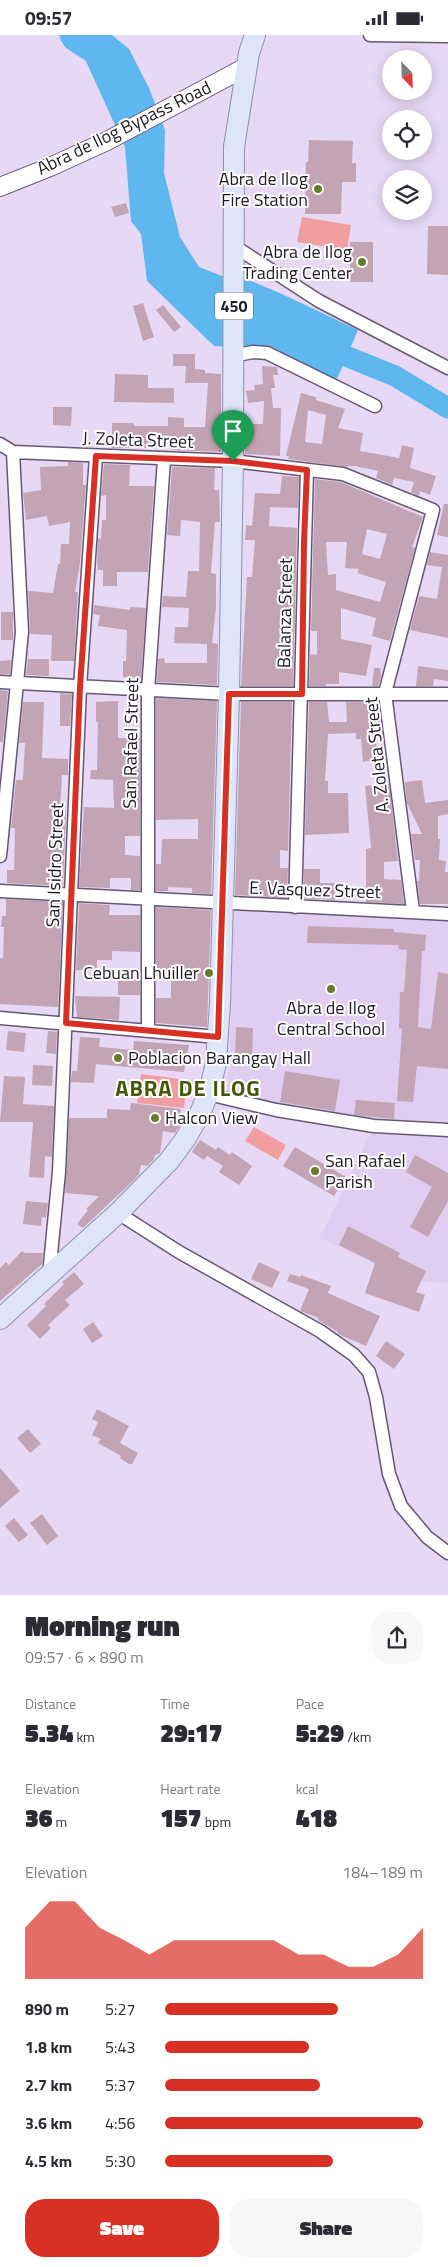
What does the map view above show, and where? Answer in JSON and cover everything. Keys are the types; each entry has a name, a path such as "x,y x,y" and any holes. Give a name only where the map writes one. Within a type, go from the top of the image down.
{"main road":[{"name":"450","path":"0,1319 118,1213 177,1150 200,1113 208,1094 216,1063 229,694 233,461 234,147 246,67 255,35"},
{"name":"Abra de Ilog Bypass Road","path":"0,187 107,141 246,67"}],"street":[{"path":"370,35 448,36"},
{"path":"234,255 448,368"},
{"path":"232,352 267,353 375,405"},
{"path":"0,444 13,452 22,632 2,802 0,856"},
{"name":"J. Zoleta Street","path":"13,452 233,461 343,474 433,510"},
{"name":"San Isidro Street","path":"49,1275 59,1172 80,687 96,456"},
{"name":"San Rafael Street","path":"148,1029 148,691 164,459"},
{"name":"Balanza Street","path":"295,907 307,470"},
{"name":"A. Zoleta Street","path":"413,911 386,693 433,510"},
{"path":"0,682 229,694 448,694"},
{"name":"E. Vasquez Street","path":"0,891 448,914"},
{"path":"0,1018 148,1029 218,1037"},
{"path":"208,1094 276,1110 374,1126 448,1130"},
{"path":"118,1213 179,1252 320,1331 354,1355 369,1372 376,1397 389,1474 400,1506 427,1537 448,1553"}],"shaded area":[{"path":"302,217 351,225 347,250 297,242"},
{"name":"Abra de Ilog Central School","path":"232,910 448,920 448,1125 378,1122 280,1105 226,1093 230,1059"},
{"path":"141,1074 187,1080 184,1108 137,1103"},
{"path":"254,1127 286,1145 278,1160 245,1141"},
{"path":"372,1130 448,1134 448,1283 410,1281 320,1238"}],"water":[{"path":"74,35 112,35 129,49 149,88 165,130 164,173 180,237 199,267 222,276 251,281 358,330 337,379 263,349 214,346 147,281 141,234 131,221 125,147"}],"building":[{"path":"309,140 353,141 352,163 356,163 356,182 342,182 341,214 305,214 306,162 308,162"},
{"path":"126,203 129,213 115,217 111,207"},
{"path":"428,226 448,226 448,275 427,274"},
{"name":"Abra de Ilog Trading Center","path":"350,242 373,242 373,282 350,282"},
{"path":"143,303 154,337 143,341 133,306"},
{"path":"163,305 181,327 174,332 156,310"},
{"path":"173,354 195,354 195,369 205,370 205,373 221,374 221,452 171,450 171,436 151,436 151,448 112,448 112,423 134,423 134,426 168,426 168,417 184,418 184,427 205,427 208,383 185,383 186,366 173,366"},
{"path":"262,366 277,367 278,375 273,375 275,388 271,388 273,408 281,408 280,456 245,454 245,436 247,436 248,424 263,424 264,401 248,403 246,391 255,390 254,385 263,384"},
{"path":"115,374 148,375 148,388 174,388 174,403 114,402"},
{"path":"301,393 345,409 338,428 363,433 360,451 399,458 402,445 414,448 410,468 436,476 430,495 420,491 419,496 411,492 414,482 394,478 392,485 376,478 378,471 355,466 348,467 288,459 289,456 286,456","holes":["308,410 326,415 322,444 305,442"]},
{"path":"53,407 72,407 71,426 53,425"},
{"path":"68,462 83,463 83,485 86,485 80,563 75,592 78,592 74,661 51,661 52,635 30,634 28,591 53,593 58,564 60,564 61,544 69,544 70,522 49,526 47,516 26,520 23,493 41,490 40,467 68,466"},
{"path":"104,464 130,465 129,486 154,486 148,572 117,572 117,586 103,586 103,570 98,570 97,563 98,538 101,539 102,520 106,520 106,495 101,496"},
{"path":"172,467 215,468 214,490 219,490 220,522 215,522 211,573 216,574 216,608 212,643 218,644 217,685 157,682 158,659 164,658 165,663 207,663 207,644 174,643 175,627 188,627 189,608 162,607 163,596 186,597 188,571 199,571 200,522 181,520 180,536 167,535"},
{"path":"282,476 299,477 298,508 270,507 269,526 297,528 293,686 241,686 247,577 252,577 255,540 245,540 246,525 252,526 255,493 280,494"},
{"path":"315,479 341,482 423,517 412,547 415,548 390,641 372,636 376,618 341,608 341,639 372,645 366,676 339,672 339,684 309,686 310,654 317,655 317,631 311,631","holes":["367,529 387,534 380,559 362,554","326,542 347,542 345,568 359,569 357,573 386,582 380,602 336,590 336,574 328,575"]},
{"path":"444,504 448,504 448,537 437,535"},
{"path":"430,552 448,555 448,638 410,630 419,596 437,599 442,567 427,565"},
{"path":"94,605 130,610 130,607 146,608 141,678 123,677 123,661 126,661 127,630 98,626 100,615 93,614"},
{"path":"1,612 13,612 13,640 1,640"},
{"path":"28,659 49,659 49,676 26,675"},
{"path":"11,660 10,674 0,674 0,661"},
{"path":"418,666 448,670 448,681 434,679 433,686 416,686"},
{"path":"374,668 380,668 381,676 378,686 372,686"},
{"path":"0,690 8,691 3,742 0,742"},
{"path":"60,693 72,694 70,726 60,726"},
{"path":"156,698 217,701 211,894 192,893 192,888 168,887 168,891 156,891 156,864 161,864 162,839 198,839 198,819 156,820"},
{"path":"118,701 118,738 140,738 140,836 125,836 125,855 140,856 140,890 131,890 131,878 110,878 110,888 79,887 84,807 114,808 113,780 90,779 91,770 97,770 98,722 96,722 96,702"},
{"path":"23,702 44,702 42,758 68,759 68,775 62,775 60,810 66,810 63,886 7,883 7,870 14,870 15,828 11,828 16,780 23,780 25,743 19,743"},
{"path":"241,702 292,702 288,851 280,850 280,868 288,868 287,898 235,895"},
{"path":"309,702 327,702 329,722 347,722 346,702 378,702 381,732 374,733 379,759 363,762 361,739 356,739 356,733 328,734 325,781 328,781 328,793 348,793 349,833 305,835"},
{"path":"422,780 425,803 448,800 448,814 438,816 438,839 440,839 439,860 446,861 445,872 448,872 448,904 420,904 417,881 419,881 420,860 415,860 411,834 422,834 407,803 405,782"},
{"path":"389,784 398,861 384,862 384,879 401,880 404,904 366,902 366,849 371,848 365,786"},
{"path":"304,869 320,869 320,883 335,883 335,900 303,898"},
{"path":"6,899 63,902 58,1007 0,1004 0,958 3,958 4,927 1,927 2,916 6,916"},
{"path":"79,903 110,905 109,915 140,915 140,952 112,951 112,960 97,960 97,971 76,970"},
{"path":"156,907 211,910 207,1027 156,1023 156,998 171,998 171,980 156,980"},
{"path":"308,926 394,929 394,932 426,935 425,951 422,951 418,1027 431,1029 438,972 448,974 448,1069 417,1066 413,1102 397,1101 402,1029 399,1028 400,992 404,992 407,950 398,949 399,945 307,943"},
{"path":"118,975 140,975 140,995 118,995"},
{"path":"75,996 120,997 119,1020 77,1017"},
{"path":"236,1027 253,1028 252,1061 235,1060"},
{"path":"8,1031 26,1033 24,1052 6,1050"},
{"path":"48,1031 57,1032 56,1054 46,1053"},
{"path":"80,1037 100,1038 99,1047 133,1050 134,1041 189,1045 184,1072 96,1064 94,1083 71,1082 72,1071 77,1071"},
{"path":"33,1065 53,1066 52,1086 32,1085"},
{"path":"285,1071 340,1080 335,1111 280,1102"},
{"path":"4,1076 25,1077 23,1104 54,1106 52,1157 45,1156 44,1178 29,1177 33,1122 0,1122"},
{"path":"356,1100 395,1103 394,1119 354,1115"},
{"path":"131,1103 181,1109 179,1127 175,1133 163,1131 160,1153 155,1155 154,1159 147,1166 141,1165 139,1174 135,1179 83,1228 77,1224 88,1210 86,1209 99,1196 65,1193 69,1118 107,1118 107,1109 130,1110"},
{"path":"200,1140 216,1150 218,1147 230,1155 232,1152 252,1166 239,1185 219,1172 223,1166 207,1156 204,1160 192,1152"},
{"name":"San Rafael Parish","path":"295,1147 346,1177 334,1196 283,1166"},
{"path":"415,1155 448,1173 448,1201 428,1237 410,1227 432,1187 406,1172"},
{"path":"26,1201 48,1203 46,1218 42,1217 41,1226 23,1224"},
{"path":"348,1226 400,1253 398,1257 426,1271 416,1292 425,1295 419,1312 365,1293 375,1263 339,1245"},
{"path":"22,1251 25,1253 43,1253 42,1264 0,1301 0,1268 6,1262 9,1265"},
{"path":"259,1262 280,1272 272,1288 251,1279"},
{"path":"74,1272 84,1284 65,1300 70,1305 48,1325 51,1328 40,1339 27,1325 64,1284 62,1282"},
{"path":"290,1274 301,1277 301,1275 331,1286 328,1293 380,1316 366,1346 338,1334 338,1332 318,1320 319,1318 300,1311 309,1289 287,1281"},
{"path":"93,1322 103,1336 92,1343 83,1329"},
{"path":"386,1341 405,1354 394,1369 376,1356"},
{"path":"97,1409 129,1426 120,1443 138,1453 132,1464 129,1464 120,1458 121,1456 98,1443 101,1439 92,1435 98,1422 92,1419"},
{"path":"28,1429 41,1444 30,1453 17,1438"},
{"path":"0,1468 20,1491 0,1508"},
{"path":"42,1514 58,1536 47,1545 30,1523"},
{"path":"14,1518 28,1535 19,1542 5,1526"}],"waterway":[{"path":"70,35 73,40 102,59"},
{"path":"321,346 395,376 448,408"}],"place":[{"name":"Abra de Ilog Fire Station","path":"318,189"},
{"name":"Abra de Ilog Trading Center","path":"362,262"},
{"name":"Cebuan Lhuiller","path":"209,973"},
{"name":"Abra de Ilog Central School","path":"331,989"},
{"name":"Poblacion Barangay Hall","path":"118,1058"},
{"name":"Halcon View","path":"155,1118"},
{"name":"San Rafael Parish","path":"315,1171"}],"district":[{"name":"ABRA DE ILOG","path":"188,1088"}],"route":[{"path":"96,456 233,461 307,470 302,694 229,694 218,1037 148,1029 66,1023 80,687 92,538 96,456"}]}
